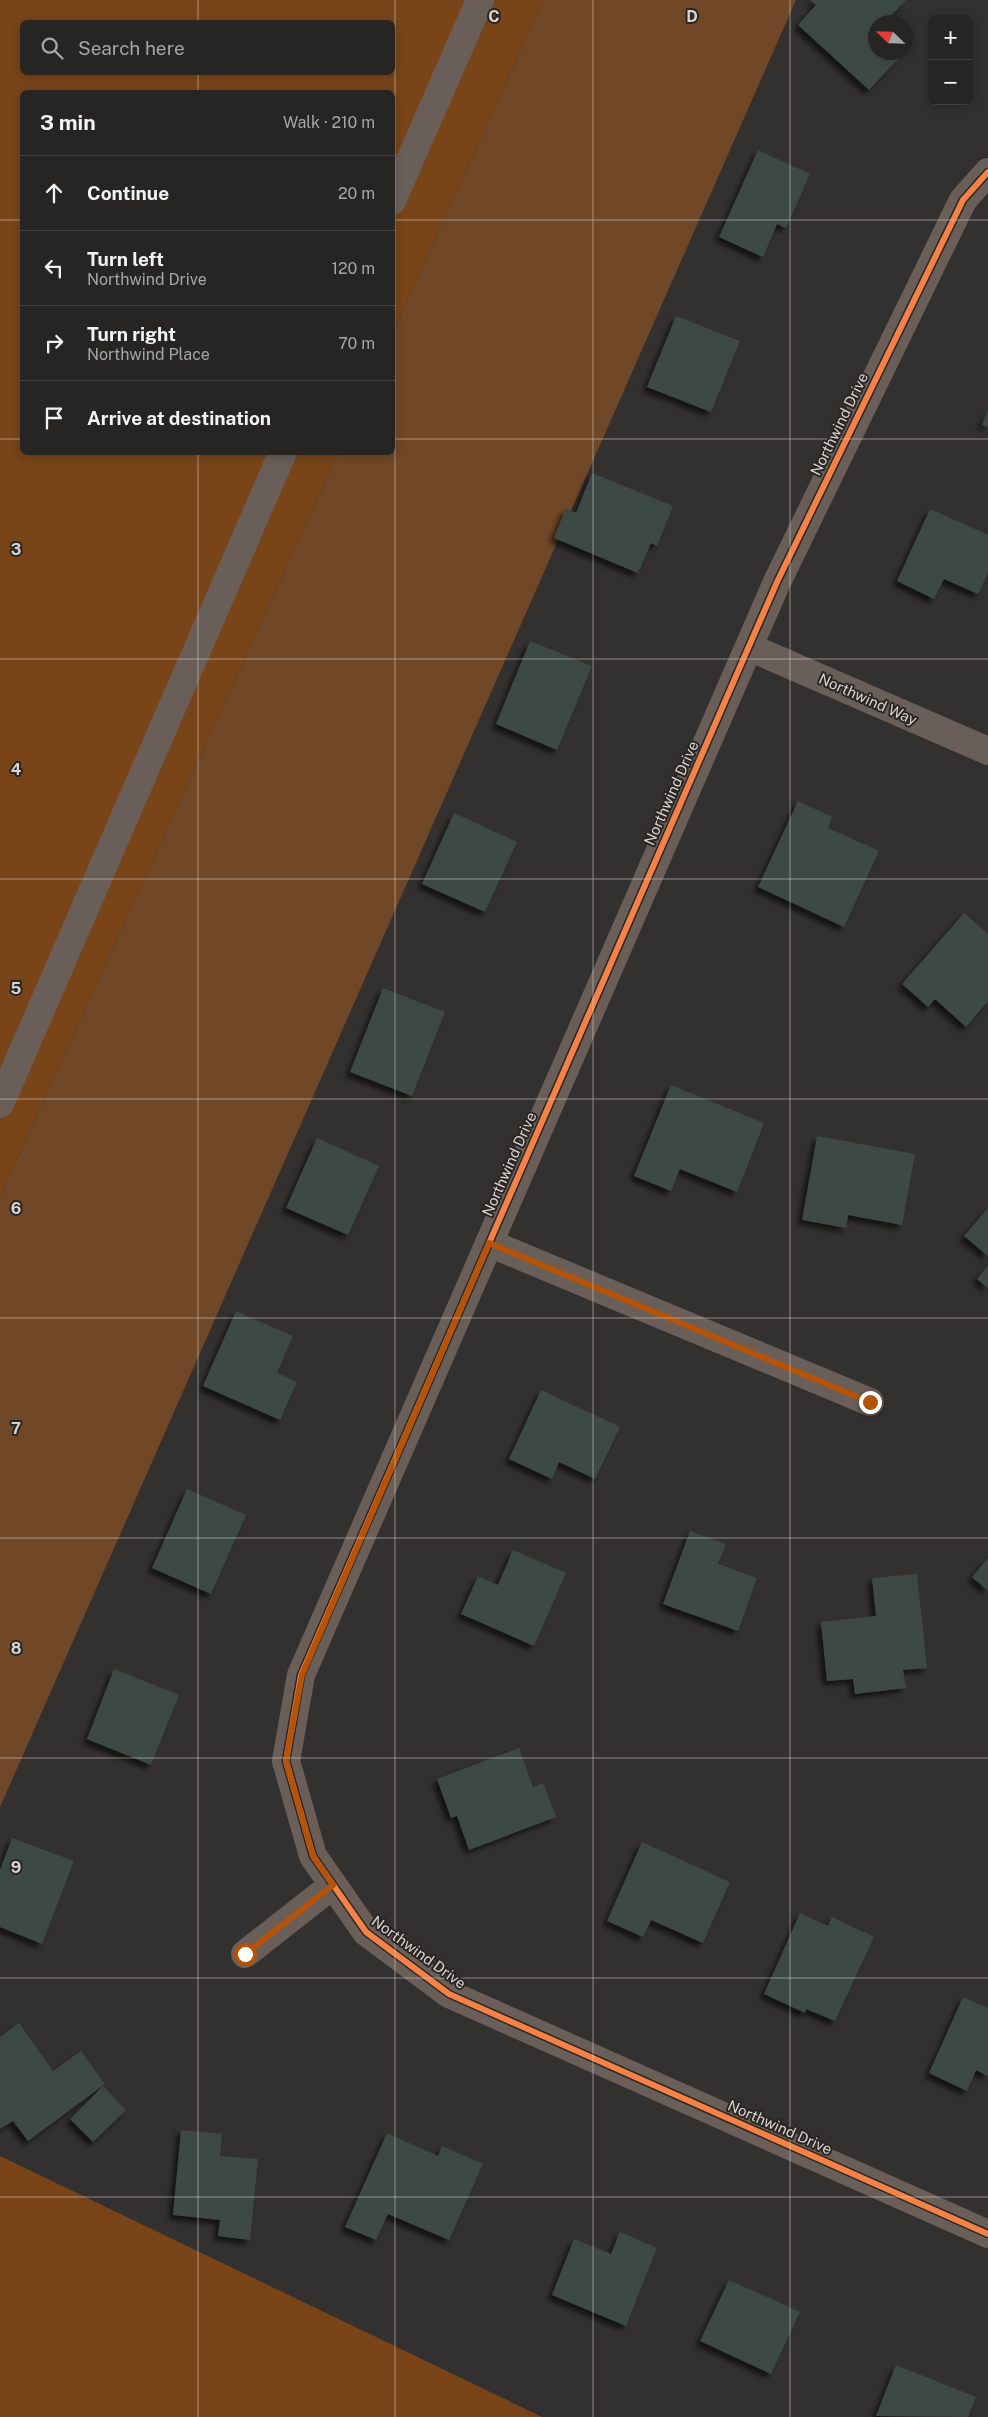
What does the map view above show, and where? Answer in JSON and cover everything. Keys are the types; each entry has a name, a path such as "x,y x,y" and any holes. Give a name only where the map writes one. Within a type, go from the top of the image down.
{"street":[{"path":"395,194 480,0"},
{"name":"Northwind Drive","path":"988,172 963,200 789,556 302,1675 286,1761 313,1856 333,1885 366,1932 449,1994 988,2234"},
{"path":"0,1104 282,455"},
{"name":"Northwind Way","path":"749,647 988,751"},
{"path":"489,1243 870,1402"},
{"path":"245,1954 333,1885"}],"shaded area":[{"path":"0,0 543,0 395,328 395,90 20,90 20,455 337,455 0,1196"},
{"path":"543,0 796,0 0,1807 0,1196 337,455 395,455 395,328"},
{"path":"0,2156 542,2417 0,2417"}],"building":[{"path":"810,0 906,0 892,15 868,15 868,60 897,60 869,90 798,25 816,5"},
{"path":"758,150 810,174 786,228 777,224 763,257 719,237"},
{"path":"676,316 740,341 711,412 647,387"},
{"path":"988,410 988,427 982,425"},
{"path":"592,473 673,506 657,546 651,543 638,573 554,538 566,508 576,513"},
{"path":"930,509 988,535 988,573 978,594 944,579 934,599 897,581"},
{"path":"530,641 592,666 557,750 496,724"},
{"path":"798,801 832,817 828,828 879,851 844,927 758,887"},
{"path":"454,813 517,842 485,912 422,884"},
{"path":"964,913 988,934 988,1001 966,1027 935,999 928,1007 902,984"},
{"path":"383,988 445,1012 412,1096 350,1072"},
{"path":"671,1085 764,1123 737,1192 680,1169 671,1191 634,1176"},
{"path":"817,1136 915,1154 902,1225 848,1215 846,1228 802,1220"},
{"path":"317,1138 379,1166 348,1235 286,1208"},
{"path":"988,1208 988,1256 964,1236"},
{"path":"988,1266 988,1288 977,1279"},
{"path":"236,1311 293,1336 277,1373 297,1382 280,1420 203,1386"},
{"path":"541,1390 620,1427 595,1479 559,1462 552,1479 509,1459"},
{"path":"187,1489 246,1515 211,1594 152,1568"},
{"path":"690,1531 726,1544 718,1564 757,1578 738,1631 663,1604"},
{"path":"513,1550 566,1573 534,1646 461,1614 478,1576 498,1585"},
{"path":"988,1558 988,1591 972,1577"},
{"path":"917,1574 927,1668 903,1670 906,1688 855,1694 853,1679 827,1681 821,1622 876,1616 872,1578"},
{"path":"114,1669 179,1695 151,1765 87,1739"},
{"path":"519,1748 533,1787 543,1783 556,1817 469,1850 457,1816 451,1818 437,1779"},
{"path":"12,1838 74,1861 42,1944 0,1927 0,1870"},
{"path":"642,1842 730,1882 703,1943 651,1920 643,1937 607,1921"},
{"path":"800,1913 828,1926 832,1917 874,1937 835,2021 806,2009 805,2013 764,1994"},
{"path":"963,1997 988,2008 988,2076 976,2070 967,2091 929,2073"},
{"path":"19,2023 53,2071 81,2051 105,2084 28,2141 13,2121 0,2129 0,2037"},
{"path":"103,2086 126,2110 93,2142 70,2119"},
{"path":"181,2130 222,2134 220,2156 258,2159 250,2240 218,2236 220,2220 173,2215"},
{"path":"387,2133 438,2156 442,2146 483,2164 449,2240 388,2214 376,2240 345,2227"},
{"path":"620,2232 657,2248 626,2326 552,2295 574,2239 611,2254"},
{"path":"729,2280 800,2312 771,2374 700,2341"},
{"path":"896,2365 976,2397 968,2417 876,2416"}],"cycle path":[{"path":"988,172 963,200 777,582 301,1675 286,1761 313,1856 366,1932 449,1994 988,2234"}],"route":[{"path":"245,1954 333,1885 313,1856 286,1761 302,1675 489,1243 870,1402"}]}
